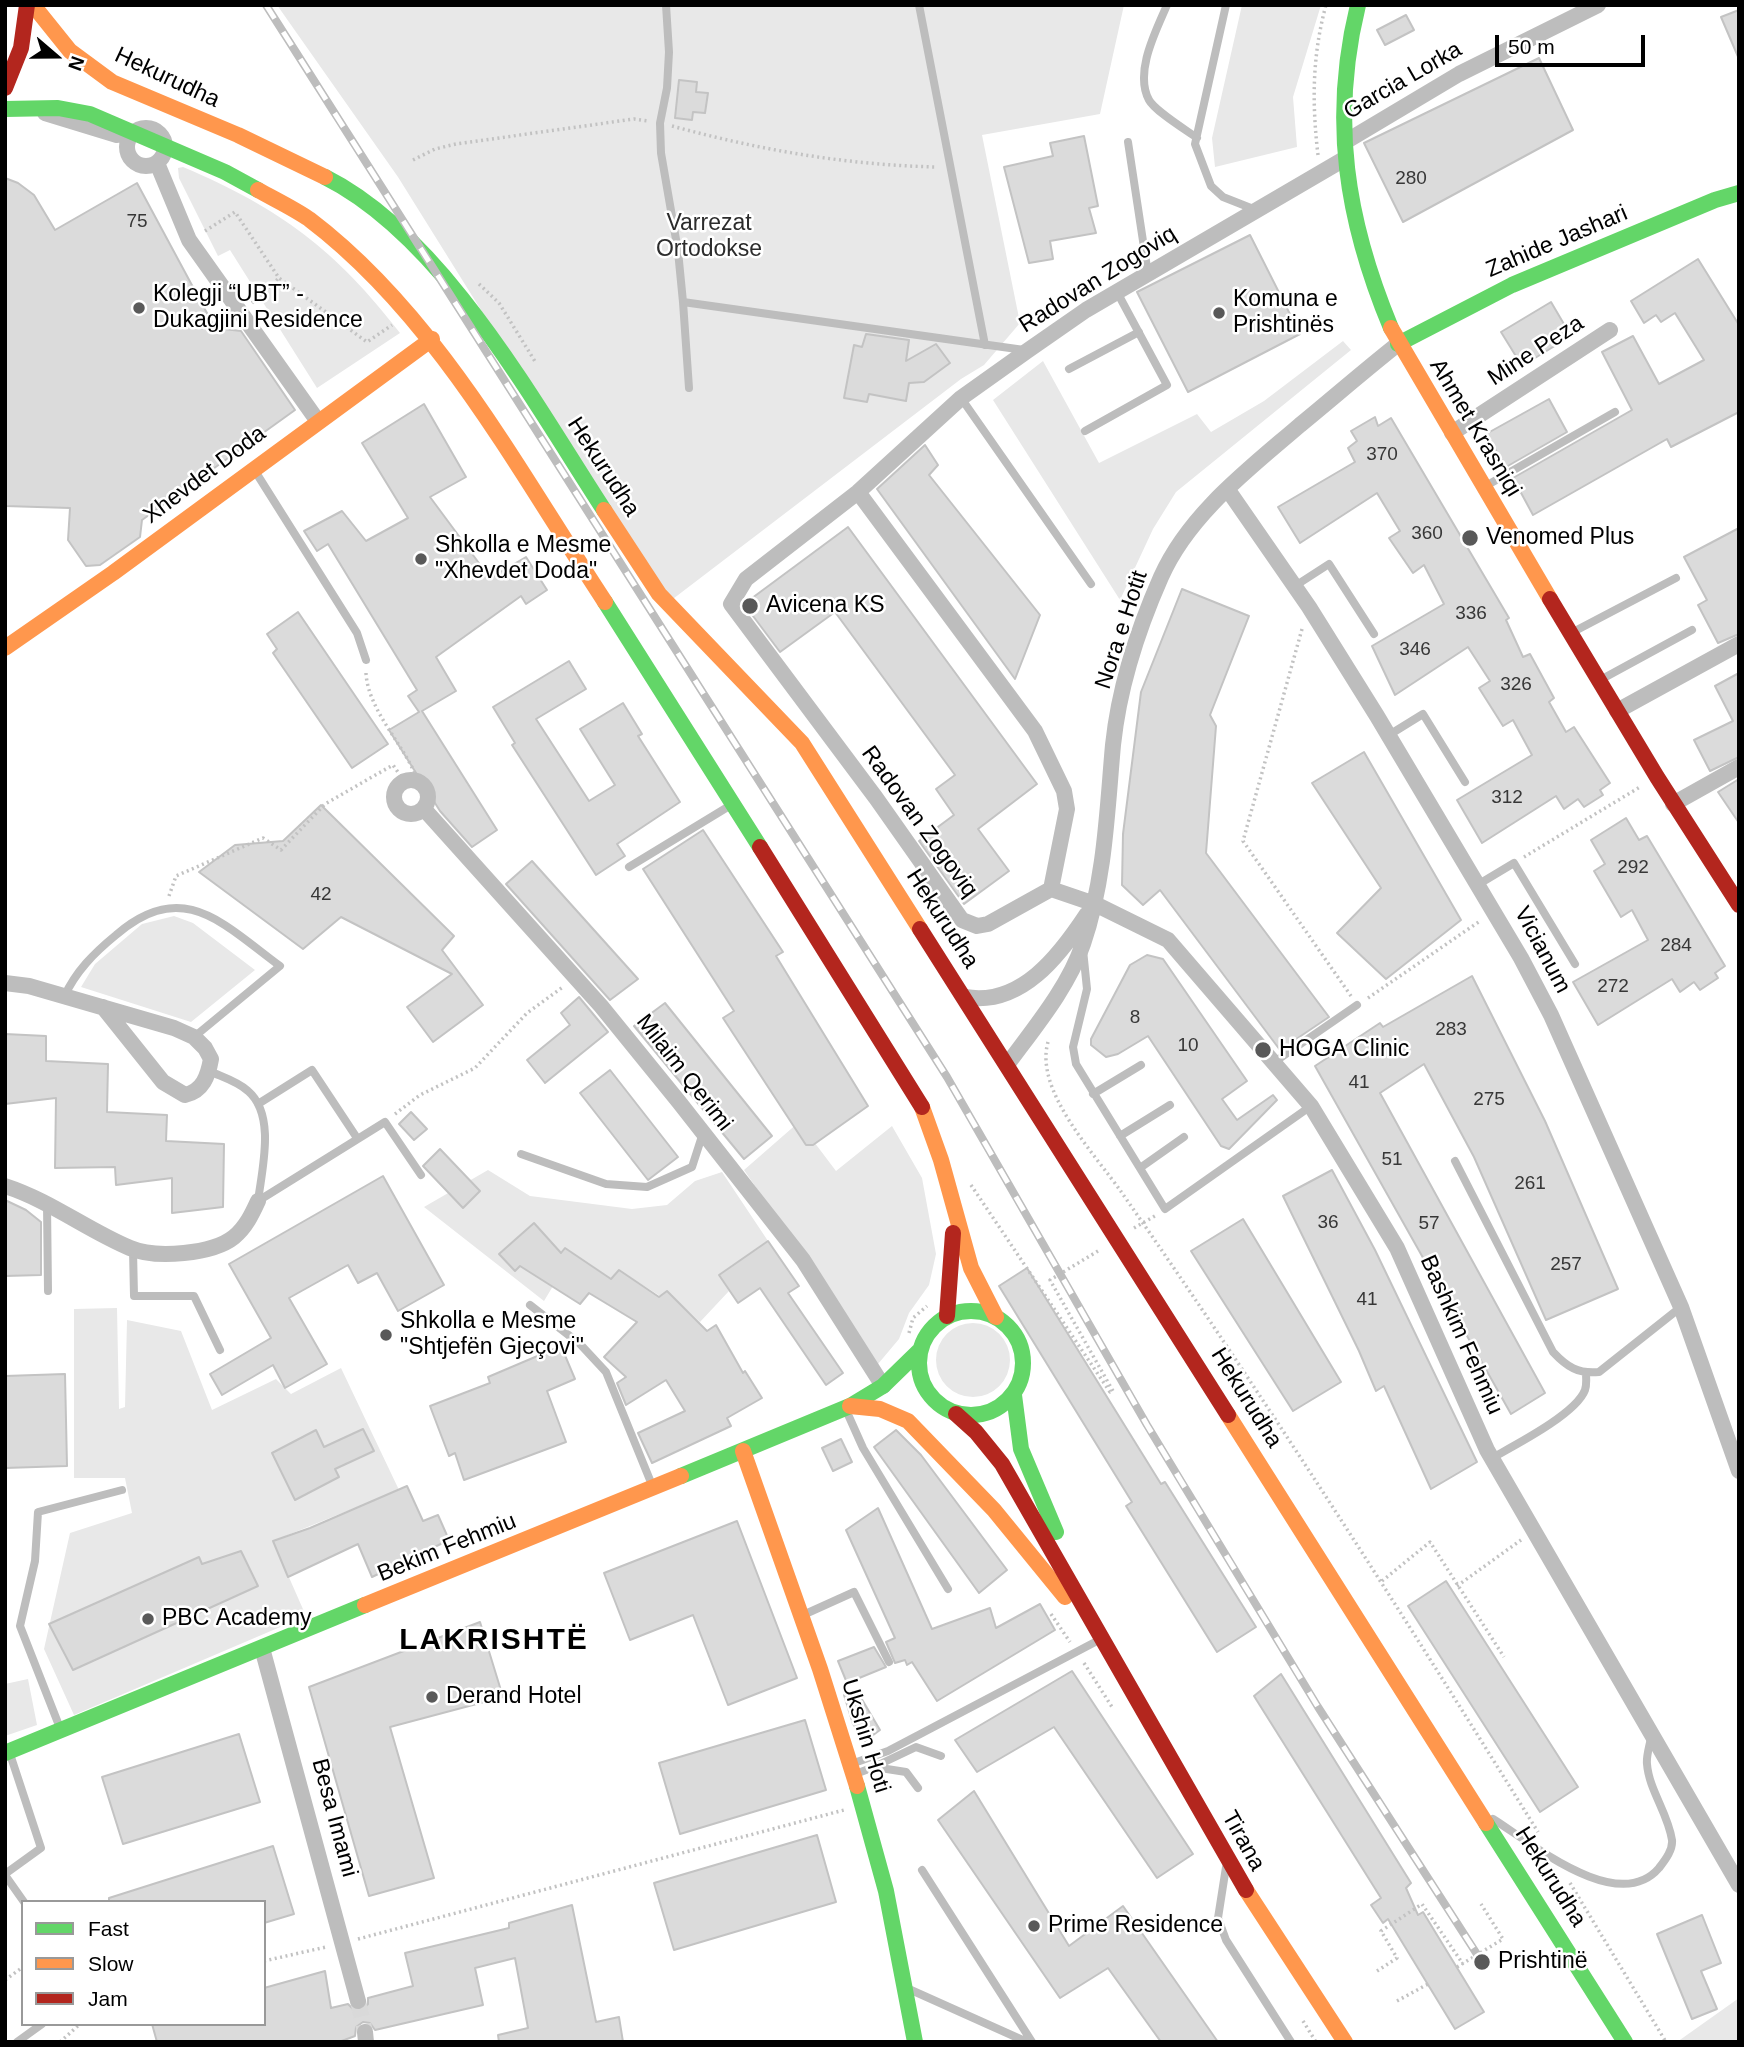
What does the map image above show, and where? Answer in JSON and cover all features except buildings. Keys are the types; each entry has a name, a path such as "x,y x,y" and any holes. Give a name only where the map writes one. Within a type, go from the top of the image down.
{"main road":[{"path":"5,88 17,66 26,33 27,5"},
{"name":"Hekurudha","path":"33,5 70,51 113,82 238,135 346,188 399,229 481,320 659,594 802,743 1483,1813 1625,2042"},
{"name":"Ahmet Krasniqi","path":"1357,5 1343,61 1341,89 1345,150 1353,213 1364,260 1398,344 1673,804 1739,905"},
{"path":"5,108 58,108 90,114 246,183 306,217 340,244 432,339 733,803 917,1096 933,1128 972,1270 996,1317"},
{"name":"Zahide Jashari","path":"1398,344 1512,285 1714,200 1739,193"},
{"name":"Xhevdet Doda","path":"5,648 80,597 317,420 432,339"},
{"path":"947,1316 954,1251 950,1195"},
{"path":"956,1414 987,1413 1014,1395 1021,1378 1024,1361 1020,1343 1010,1328 996,1317 979,1311 947,1316 935,1325 920,1350 920,1378 928,1394 940,1406 956,1414 1002,1464 1100,1639"},
{"name":"Bekim Fehmiu","path":"7,1753 847,1406 883,1386 920,1350"},
{"name":"Tirana","path":"1014,1395 1013,1416 1020,1453 1112,1656 1227,1860 1342,2040"},
{"name":"Bekim Fehmiu","path":"847,1406 888,1402 940,1406"},
{"path":"847,1406 876,1406 893,1411 908,1421 994,1510 1112,1656"},
{"name":"Ukshin Hoti","path":"743,1451 803,1615 853,1769 893,1923 915,2042"}],"street":[{"name":"Garcia Lorka","path":"1345,150 1459,74 1598,5"},
{"path":"5,94 58,119 129,138 144,128 161,135 164,153 157,163 145,166 134,162 128,151 129,138"},
{"name":"Radovan Zogoviq","path":"1051,889 988,924 977,926 962,920 876,798 731,604 746,579 858,492 961,398 1117,292 1321,173 1345,150"},
{"path":"157,163 189,240 317,420"},
{"name":"Mine Peza","path":"1452,433 1610,330"},
{"name":"Nora e Hotit","path":"1007,1065 1069,975 1083,946 1094,904 1109,822 1114,742 1129,666 1162,575 1190,529 1227,490 1398,344"},
{"name":"Vicianum","path":"1227,490 1308,607 1389,735 1479,884 1550,1015 1681,1307 1739,1471"},
{"path":"858,492 1035,730 1064,791 1067,809 1051,889"},
{"path":"1617,711 1739,644"},
{"path":"1673,804 1739,767"},
{"path":"411,781 427,790 428,803 424,809 412,814 400,810 396,804 395,791 411,781"},
{"name":"Milaim Qerimi","path":"424,809 575,978 703,1133 803,1260 883,1386"},
{"name":"Bashkim Fehmiu","path":"1051,889 1094,904 1168,940 1311,1106 1397,1248 1492,1458 1739,1885"},
{"name":"Nora e Hotit","path":"965,997 979,1000 1020,988 1045,970 1094,904"},
{"path":"5,983 103,1007 194,1037 211,1059 209,1071 194,1093 185,1095 163,1082 103,1007"},
{"path":"5,1186 47,1201 133,1250 192,1252 216,1247 234,1237 247,1224 258,1201"},
{"name":"Besa Imami","path":"262,1648 345,1942 358,2001"}],"lane":[{"path":"666,5 669,52 667,89 660,123 664,181 678,251 689,388"},
{"path":"919,5 985,345"},
{"path":"1167,5 1152,40 1144,81 1150,102 1197,138"},
{"path":"1226,5 1195,144 1211,186 1223,197 1256,210"},
{"path":"1128,142 1148,274"},
{"path":"1085,430 1167,385 1117,292"},
{"path":"683,302 1027,351"},
{"path":"1069,369 1139,331"},
{"path":"961,398 1091,584"},
{"path":"1485,487 1615,412"},
{"path":"253,469 357,634 366,660"},
{"path":"1294,586 1329,564 1374,634"},
{"path":"1571,633 1676,578"},
{"path":"1599,680 1692,631"},
{"path":"1389,735 1423,714 1465,782"},
{"path":"629,867 733,803"},
{"path":"1479,884 1514,863 1575,964"},
{"path":"64,997 83,966 132,921 166,907 204,913 281,966 194,1037"},
{"path":"1083,946 1087,989 1073,1047 1076,1064 1165,1209 1311,1106"},
{"path":"1273,1063 1357,1005"},
{"path":"1093,1094 1142,1065"},
{"path":"258,1104 312,1070 357,1138"},
{"path":"209,1071 240,1085 258,1104 264,1122 258,1201"},
{"path":"1120,1136 1170,1105"},
{"path":"258,1201 385,1122 421,1175"},
{"path":"521,1154 607,1184 647,1187 692,1167 703,1133"},
{"path":"1140,1168 1184,1137"},
{"path":"1455,1161 1553,1352 1564,1364 1586,1373 1599,1372 1681,1307"},
{"path":"47,1201 48,1291"},
{"path":"133,1250 134,1296 194,1296 220,1350"},
{"path":"530,1305 580,1344 606,1372 653,1488"},
{"path":"1492,1458 1529,1437 1581,1398 1587,1387 1586,1373"},
{"path":"847,1406 863,1448 948,1589"},
{"path":"61,1731 20,1626 35,1562 38,1512 122,1490"},
{"path":"803,1615 854,1592 889,1662"},
{"path":"853,1769 1100,1639"},
{"path":"1483,1813 1595,1881 1616,1884 1638,1881 1656,1872 1667,1858 1672,1843 1647,1763 1652,1734"},
{"path":"874,1767 916,1747 942,1756"},
{"path":"7,1753 41,1848 5,1875 23,1900"},
{"path":"853,1769 874,1767 906,1772 918,1788"},
{"path":"1227,1860 1218,1918 1222,1929 1291,2042"},
{"path":"922,1870 1029,2042"},
{"path":"906,1988 1029,2042"},
{"path":"17,2042 38,2026"}],"path":[{"path":"1321,173 1313,111 1313,71 1326,5"},
{"path":"413,160 435,149 456,144 634,119 831,161 950,168"},
{"path":"189,240 235,212 279,278 367,342 409,314"},
{"path":"242,312 279,278"},
{"path":"1308,607 1243,841 1357,1005 1494,911"},
{"path":"366,660 367,679 381,714 411,761 411,781"},
{"path":"166,907 176,876 263,838 281,850 325,804 393,765 411,781"},
{"path":"1514,863 1657,777"},
{"path":"385,1122 420,1095 475,1068 527,1013 575,978"},
{"path":"1049,1040 1044,1056 1049,1085 1382,1581 1542,1838"},
{"path":"964,1174 1110,1392 1113,1391 1050,1280 1108,1244"},
{"path":"1131,1230 1165,1209"},
{"path":"908,1336 913,1318 932,1301"},
{"path":"1457,1586 1534,1531"},
{"path":"1382,1581 1430,1542 1504,1657"},
{"path":"266,1961 850,1809"},
{"path":"1564,1873 1666,2042"},
{"path":"1377,1971 1397,1958 1381,1931 1423,1904 1463,1964"},
{"path":"1457,1968 1503,1939 1481,1904"},
{"path":"5,1980 21,1969"},
{"path":"1397,2001 1428,1984"},
{"path":"60,2042 78,2026"}],"green space":[{"name":"Varrezat Ortodokse","path":"277,5 1124,5 1100,114 982,135 1020,323 984,365 961,379 665,605 398,177"},
{"path":"1242,5 1321,5 1293,97 1297,147 1215,167 1212,138"},
{"path":"183,167 249,199 304,234 353,278 400,333 317,388 230,250 218,256 179,178 178,168"},
{"path":"1343,341 1351,350 1176,492 1153,529 1120,600 993,400 1043,361 1099,463 1197,414 1211,432 1264,401"},
{"path":"174,916 193,923 255,970 191,1022 81,987 95,964 142,924"},
{"path":"799,1122 836,1171 892,1126 922,1178 936,1254 929,1285 909,1313 899,1339 878,1364 744,1170"},
{"path":"488,1170 530,1196 632,1209 667,1205 695,1181 722,1172 768,1241 719,1275 729,1291 700,1322 667,1291 660,1296 619,1270 610,1281 566,1248 541,1279 553,1286 544,1301 424,1207"},
{"path":"117,1308 119,1409 125,1407 127,1320 181,1331 212,1410 276,1379 291,1394 341,1368 399,1490 273,1541 306,1616 74,1715 44,1649 70,1533 132,1513 125,1478 74,1478 74,1309"},
{"path":"966,1323 980,1323 994,1329 1004,1339 1010,1360 1008,1374 994,1391 980,1397 966,1397 952,1391 942,1381 936,1367 936,1353 942,1339 952,1329"},
{"path":"28,1679 37,1725 5,1736 5,1684"},
{"path":"1739,1998 1739,2042 1677,2042"}],"tunnel":[{"path":"358,2001 365,2032"}],"railway":[{"path":"266,5 947,1077 1147,1425 1318,1707 1482,1962"}],"traffic: fast":[{"path":"1358,5 1345,88 1347,169 1363,248 1391,328"},
{"path":"5,109 58,108 90,114 225,172 258,190"},
{"path":"325,177 368,204 408,239 446,280 516,372 604,510"},
{"path":"1398,344 1512,285 1715,200 1739,193"},
{"path":"605,602 760,847"},
{"path":"971,1311 991,1315 1008,1326 1019,1343 1023,1363 1019,1383 1008,1400 991,1411 971,1415 951,1411 934,1400 923,1383 919,1363 923,1343 934,1326 951,1315 971,1311"},
{"path":"681,1476 850,1406 883,1386 920,1350"},
{"path":"1014,1395 1021,1449 1056,1532"},
{"path":"5,1753 365,1605"},
{"path":"857,1786 886,1891 915,2042"},
{"path":"1486,1823 1625,2042"}],"traffic: slow":[{"path":"33,5 70,51 112,82 238,135 325,177"},
{"path":"258,190 309,219 355,258 397,301 472,397 605,602"},
{"path":"1391,328 1550,599"},
{"path":"5,648 113,573 432,339"},
{"path":"604,510 659,594 802,743 920,929"},
{"path":"922,1107 941,1160 971,1268 996,1317"},
{"path":"850,1406 880,1409 908,1421 994,1510 1065,1597"},
{"path":"1228,1415 1486,1823"},
{"path":"743,1451 820,1669 857,1786"},
{"path":"365,1605 681,1476"},
{"path":"1246,1890 1345,2042"}],"traffic: jam":[{"path":"5,88 21,48 27,5"},
{"path":"1550,599 1657,777 1739,905"},
{"path":"760,847 922,1107"},
{"path":"920,929 1228,1415"},
{"path":"947,1316 953,1233"},
{"path":"956,1414 976,1432 1002,1464 1246,1890"}],"place":[{"name":"Kolegji “UBT” - Dukagjini Residence","path":"139,308"},
{"name":"Komuna e Prishtinës","path":"1219,313"},
{"name":"Venomed Plus","path":"1470,538"},
{"name":"Shkolla e Mesme \"Xhevdet Doda\"","path":"421,559"},
{"name":"Avicena KS","path":"750,606"},
{"name":"HOGA Clinic","path":"1263,1050"},
{"name":"Shkolla e Mesme \"Shtjefën Gjeçovi\"","path":"386,1335"},
{"name":"PBC Academy","path":"148,1619"},
{"name":"Derand Hotel","path":"432,1697"},
{"name":"Prime Residence","path":"1034,1926"},
{"name":"Prishtinë","path":"1482,1962"}],"district":[{"name":"LAKRISHTË","path":"494,1641"}]}
